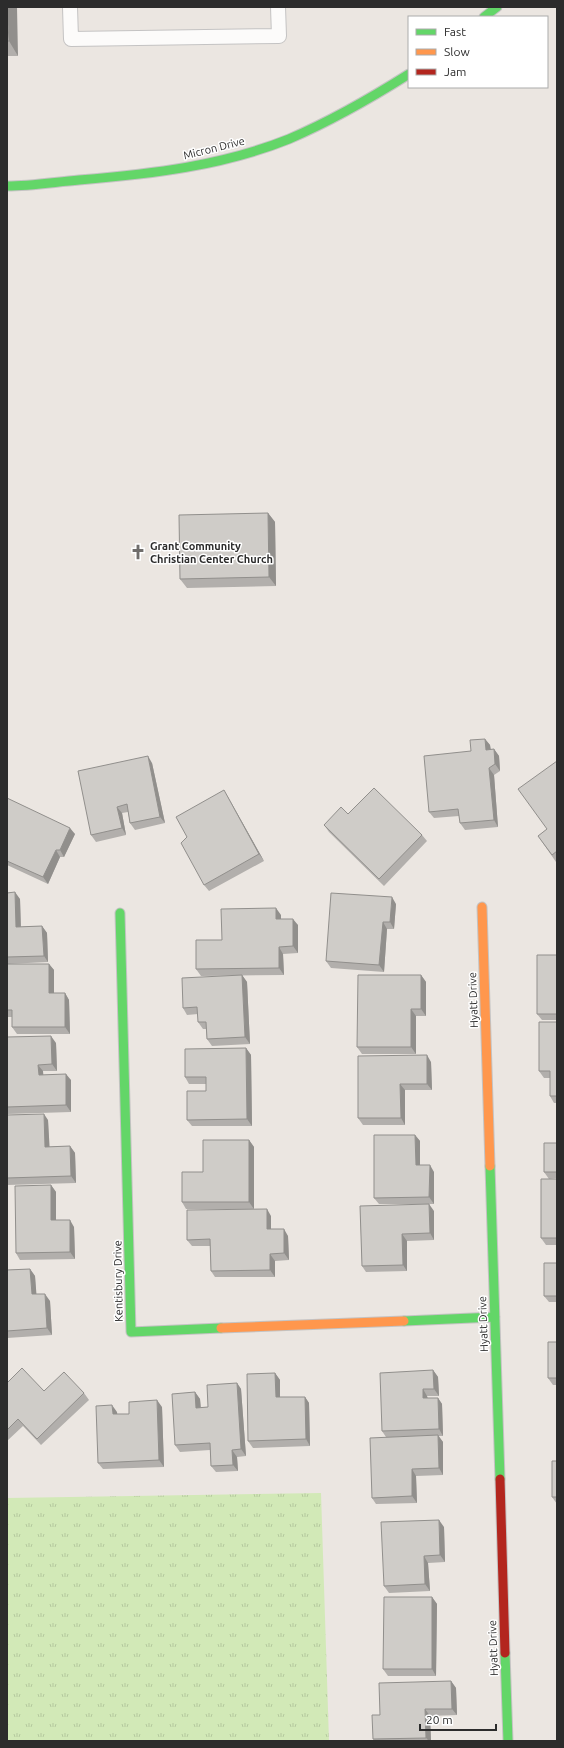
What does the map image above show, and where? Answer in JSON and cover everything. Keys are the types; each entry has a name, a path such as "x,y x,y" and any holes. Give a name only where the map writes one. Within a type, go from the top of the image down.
{"street":[{"path":"485,16 497,7"},
{"name":"Micron Drive","path":"7,186 128,176 195,166 269,146 324,124 372,98 408,75"},
{"name":"Hyatt Drive","path":"482,907 508,1741"},
{"name":"Kentisbury Drive","path":"120,913 131,1332 495,1317"}],"lane":[{"path":"70,7 71,39 278,36 278,7"}],"green space":[{"path":"321,1493 329,1741 7,1741 7,1498"}],"building":[{"path":"7,7 9,41 7,41"},
{"path":"268,513 269,577 180,579 179,515"},
{"path":"485,739 486,750 494,749 495,764 489,768 494,820 460,823 458,809 429,812 424,756 471,751 470,740"},
{"path":"148,756 160,817 130,823 127,804 117,807 122,828 91,835 78,771"},
{"path":"557,761 557,851 552,855 538,836 547,829 518,789"},
{"path":"374,788 422,835 379,879 324,825 341,807 348,814"},
{"path":"224,790 259,854 204,885 181,843 187,837 176,817"},
{"path":"7,798 70,828 60,850 56,850 43,877 7,861"},
{"path":"15,892 16,927 42,926 44,956 7,957 7,893"},
{"path":"331,893 392,897 390,922 383,922 379,965 326,961"},
{"path":"276,908 276,919 293,919 293,946 279,947 279,968 196,969 196,940 222,940 221,909"},
{"path":"537,955 557,955 557,1014 537,1014"},
{"path":"7,964 49,964 49,993 65,993 65,1027 12,1027 12,1010 7,1010"},
{"path":"242,975 245,1037 207,1039 206,1022 198,1022 197,1007 183,1008 182,978"},
{"path":"358,975 421,975 421,1009 411,1009 411,1047 357,1047"},
{"path":"539,1022 557,1022 557,1096 550,1096 550,1071 539,1071"},
{"path":"51,1036 52,1064 38,1065 39,1075 66,1074 66,1105 7,1107 7,1037"},
{"path":"246,1048 247,1119 187,1120 187,1091 206,1091 206,1077 185,1077 185,1049"},
{"path":"427,1055 427,1084 400,1084 401,1118 358,1118 358,1056"},
{"path":"44,1114 45,1147 70,1146 71,1176 7,1178 7,1115"},
{"path":"374,1135 415,1135 416,1165 430,1165 429,1197 374,1198"},
{"path":"203,1140 249,1140 249,1202 182,1202 182,1172 203,1172"},
{"path":"544,1143 557,1143 557,1172 544,1172"},
{"path":"541,1179 557,1179 557,1238 541,1238"},
{"path":"51,1185 51,1220 70,1220 70,1252 16,1253 15,1186"},
{"path":"429,1204 430,1233 402,1234 403,1265 362,1266 360,1206"},
{"path":"267,1209 267,1229 284,1229 284,1253 270,1254 270,1270 211,1271 210,1239 187,1240 187,1210"},
{"path":"544,1263 557,1263 557,1296 544,1296"},
{"path":"30,1269 32,1294 45,1294 47,1328 7,1331 7,1270"},
{"path":"548,1342 557,1342 557,1378 548,1378"},
{"path":"22,1368 44,1391 64,1372 84,1393 37,1439 18,1419 7,1430 7,1383"},
{"path":"433,1370 434,1389 423,1389 423,1398 438,1398 439,1429 382,1431 380,1373"},
{"path":"275,1373 276,1397 305,1397 306,1439 248,1441 247,1374"},
{"path":"237,1383 241,1449 232,1450 233,1465 211,1466 210,1443 175,1445 172,1394 195,1392 196,1408 208,1407 207,1385"},
{"path":"157,1400 159,1460 98,1463 96,1406 112,1405 113,1414 129,1414 129,1402"},
{"path":"438,1435 439,1468 412,1469 412,1496 372,1498 370,1438"},
{"path":"552,1461 557,1461 557,1497 552,1497"},
{"path":"439,1520 440,1555 424,1556 425,1584 384,1586 381,1522"},
{"path":"384,1597 432,1597 432,1669 383,1669"},
{"path":"451,1681 452,1709 425,1709 426,1738 373,1739 372,1715 380,1715 379,1683"}],"traffic: fast":[{"path":"485,16 497,7"},
{"path":"7,186 34,185 159,172 238,156 289,139 320,125 408,75"},
{"path":"120,913 131,1332 221,1328"},
{"path":"490,1166 500,1479"},
{"path":"404,1321 495,1317"},
{"path":"505,1653 508,1741"}],"traffic: slow":[{"path":"482,907 490,1166"},
{"path":"221,1328 404,1321"}],"traffic: jam":[{"path":"500,1479 505,1653"}],"place":[{"name":"Grant Community Christian Center Church","path":"138,552"}]}
